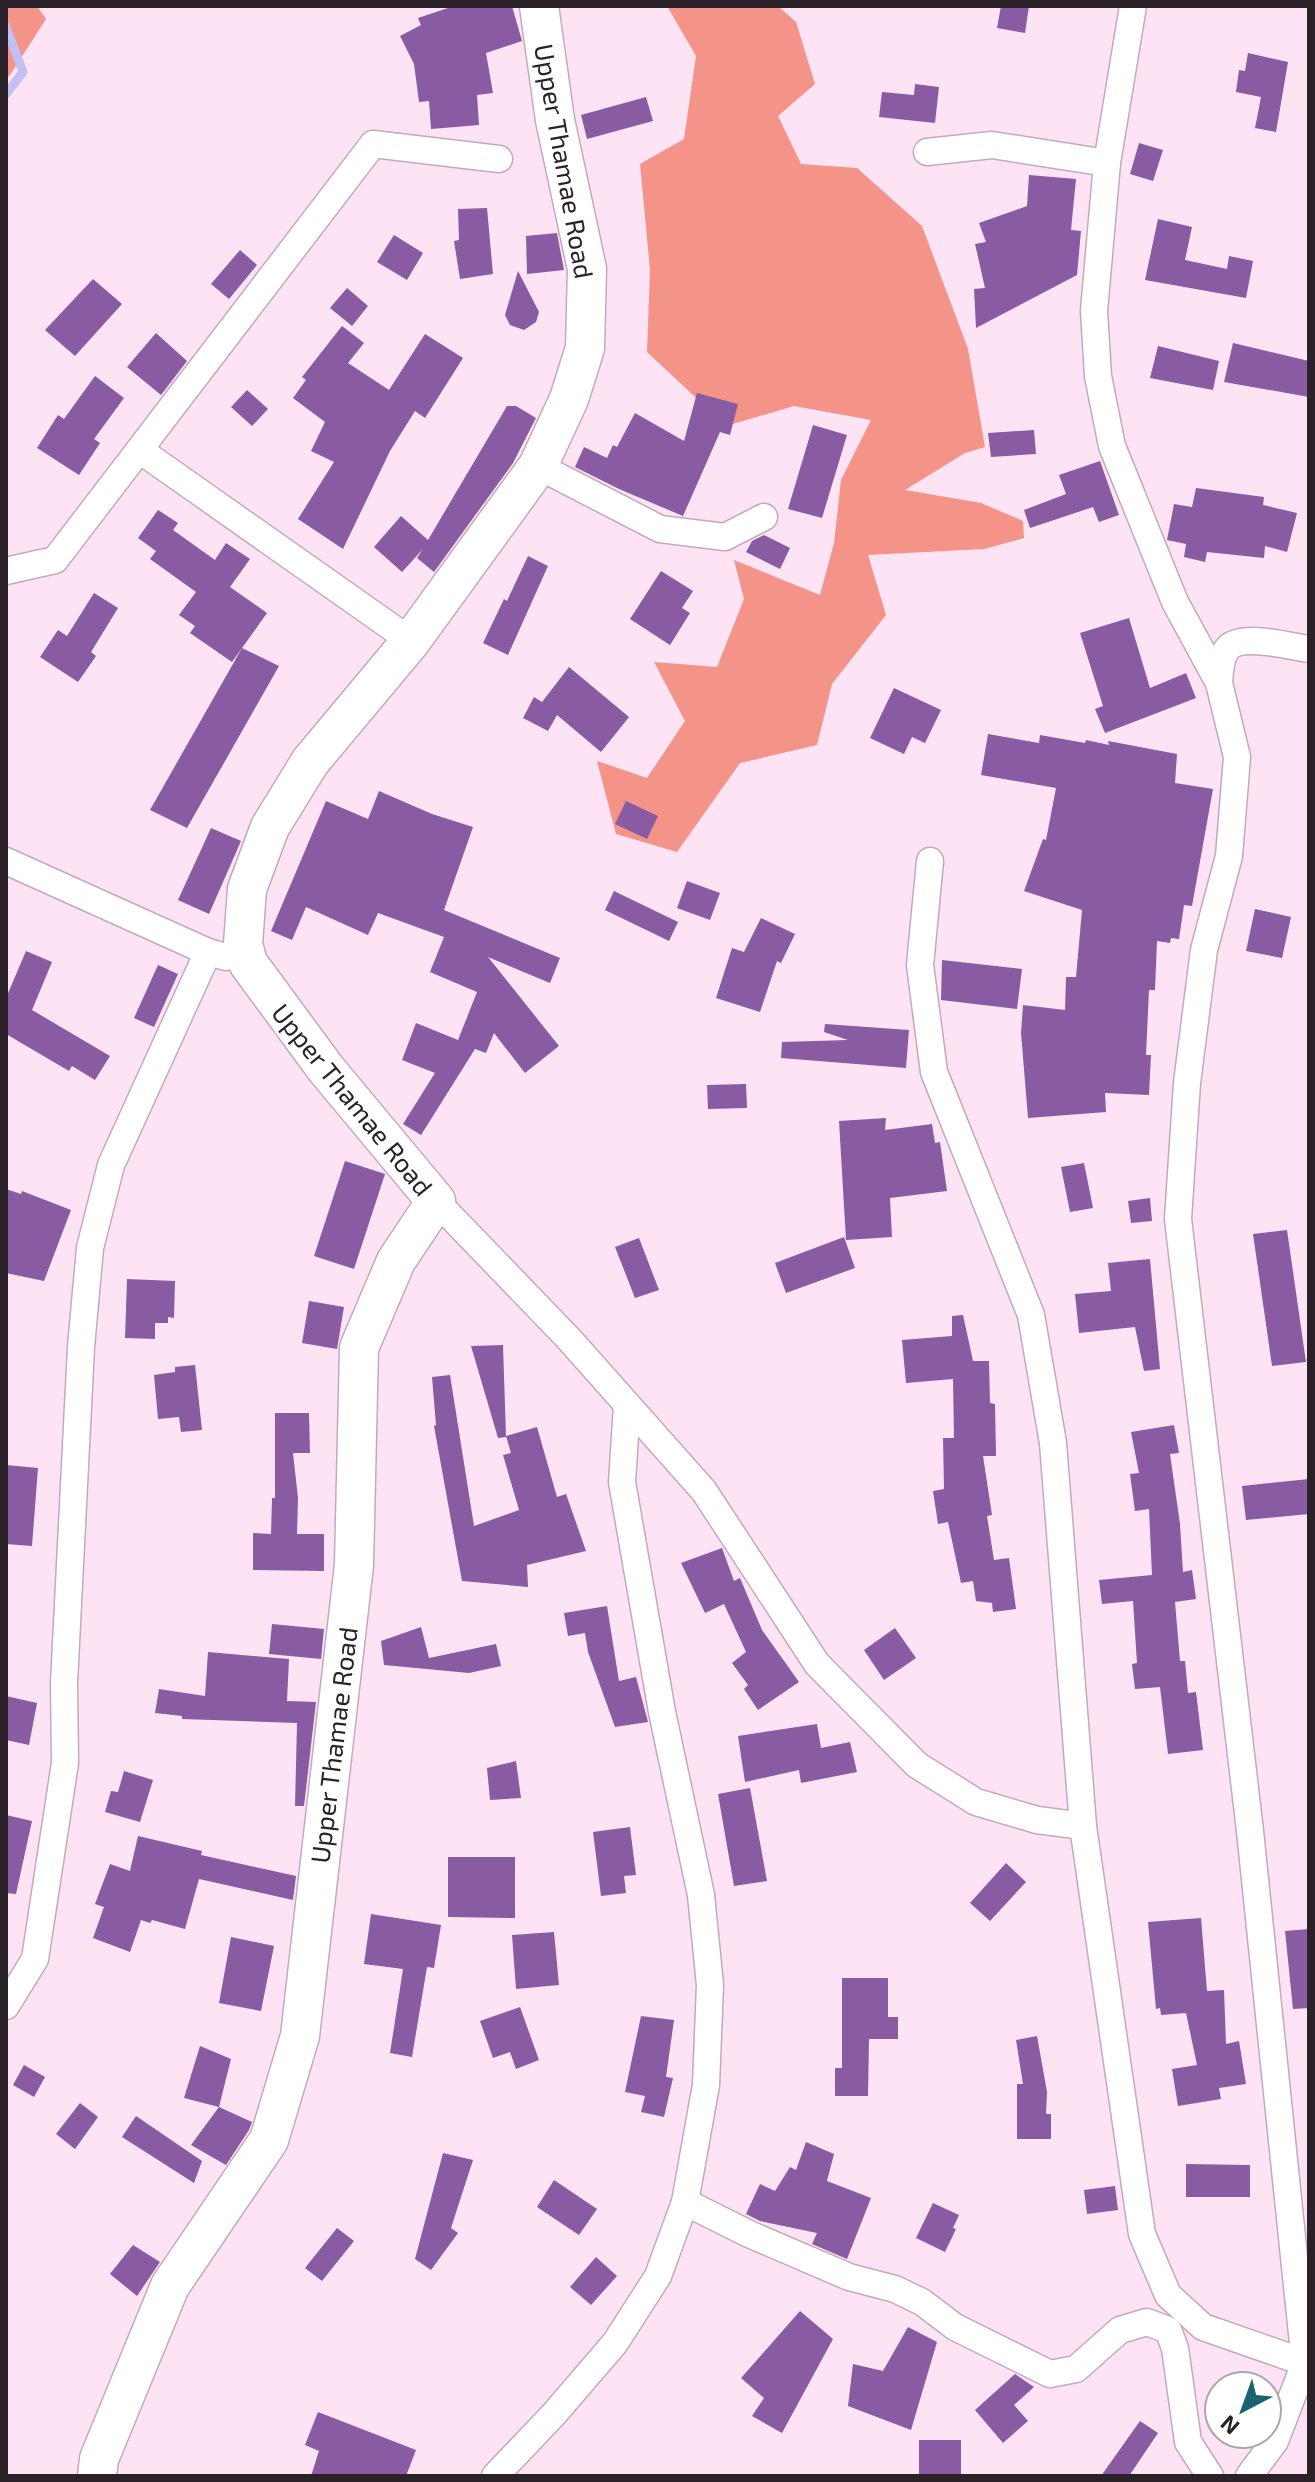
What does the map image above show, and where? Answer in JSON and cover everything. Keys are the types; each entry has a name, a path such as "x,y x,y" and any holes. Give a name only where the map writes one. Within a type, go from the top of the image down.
{"street":[{"name":"Upper Thamae Road","path":"97,2476 99,2459 170,2286 269,2140 300,2036 354,1565 359,1348 396,1261 436,1201 326,1069 248,963 243,944 247,889 270,827 310,762 411,641 538,466 569,399 585,348 587,269 555,120 539,6"},
{"path":"1133,6 1107,163 1094,311 1098,376 1112,446 1175,602 1219,683 1237,757 1229,856 1204,950 1187,1083 1178,1219 1250,1831 1307,2363 1275,2441 1249,2476"},
{"path":"6,571 55,560 373,144 499,159"},
{"path":"927,152 992,145 1107,163"},
{"path":"141,451 411,641"},
{"path":"538,466 660,529 725,537 764,517"},
{"path":"1219,683 1220,665 1227,648 1241,640 1309,649"},
{"path":"6,861 208,952 248,963"},
{"path":"930,861 920,965 934,1072 1031,1315 1053,1443 1083,1826 1142,2234 1168,2295 1203,2327 1307,2363"},
{"path":"6,2006 35,1959 65,1763 64,1683 81,1347 90,1248 111,1165 208,952"},
{"path":"436,1201 569,1339 704,1491 817,1664 917,1765 976,1802 1037,1820 1083,1826"},
{"path":"495,2476 615,2343 658,2276 685,2202 706,2085 710,1985 701,1895 662,1712 622,1482 627,1405"},
{"path":"685,2202 749,2234 849,2277 895,2289 922,2302 955,2327 1050,2374 1076,2369 1120,2330 1147,2322 1168,2330 1175,2348 1188,2442 1210,2476"}],"shaded area":[{"path":"6,6 37,6 46,19 6,78"},
{"path":"667,6 778,6 796,22 815,84 778,116 801,164 857,168 922,226 968,349 985,447 965,453 905,490 981,503 1023,521 1024,538 984,549 868,555 886,615 832,684 817,745 740,763 677,852 616,834 597,761 647,778 685,721 654,662 717,667 744,599 734,560 820,595 834,543 841,480 871,420 794,406 726,426 647,352 650,270 640,164 684,139 696,56"}],"building":[{"path":"454,6 512,6 522,41 486,53 493,93 477,95 479,125 431,129 429,101 419,102 414,64 400,36 421,25 418,18"},
{"path":"1001,6 1029,6 1025,33 997,28"},
{"path":"1248,53 1288,62 1276,132 1255,128 1261,97 1236,92 1239,70 1245,71"},
{"path":"915,84 939,87 935,123 879,117 882,92 914,95"},
{"path":"646,97 653,121 587,139 581,115"},
{"path":"1139,143 1163,150 1153,181 1130,174"},
{"path":"1029,175 1076,179 1071,230 1081,231 1077,275 976,328 974,289 985,288 975,244 986,242 979,223 1027,206"},
{"path":"487,208 493,274 460,279 454,241 459,240 458,209"},
{"path":"1158,219 1192,227 1185,260 1227,269 1229,256 1253,261 1246,298 1145,280"},
{"path":"557,233 564,270 527,274 526,236"},
{"path":"394,235 423,253 407,280 377,262"},
{"path":"240,250 257,265 229,299 211,284"},
{"path":"518,271 539,312 536,322 524,330 510,325 505,315"},
{"path":"93,279 122,304 75,356 45,330"},
{"path":"347,288 368,306 352,326 330,308"},
{"path":"342,326 364,343 348,363 389,390 425,334 463,358 425,418 415,411 390,451 343,549 298,519 334,462 311,451 325,422 293,398 306,380 302,377"},
{"path":"156,333 187,361 161,395 127,367"},
{"path":"1233,343 1309,361 1309,397 1224,382"},
{"path":"1158,346 1219,361 1213,390 1150,378"},
{"path":"95,376 124,398 94,439 100,443 79,475 37,448 58,415 64,419"},
{"path":"247,390 268,409 252,426 231,407"},
{"path":"697,393 738,404 730,435 720,432 683,516 575,467 584,447 607,458 613,445 617,447 635,413 684,441"},
{"path":"507,406 516,406 536,418 513,463 434,572 417,558 423,549 402,572 374,547 401,516 428,540"},
{"path":"813,425 847,435 822,518 788,509"},
{"path":"1034,430 1036,454 991,457 988,433"},
{"path":"1100,461 1119,515 1099,522 1093,507 1030,528 1024,510 1066,494 1059,475"},
{"path":"1196,488 1264,497 1263,505 1297,513 1287,552 1265,546 1264,558 1207,552 1205,562 1184,557 1186,544 1167,540 1174,504 1192,507"},
{"path":"158,510 178,523 173,530 215,560 226,543 250,559 230,587 267,613 232,662 190,633 195,626 179,615 196,592 150,559 156,551 138,538"},
{"path":"764,535 790,548 780,569 746,552 752,541"},
{"path":"528,556 548,566 508,655 483,643"},
{"path":"661,571 693,591 682,608 690,613 670,645 630,619"},
{"path":"94,593 118,608 91,652 96,656 78,682 40,657 58,630 67,636"},
{"path":"1129,618 1150,688 1186,673 1196,698 1105,733 1095,709 1103,706 1080,633"},
{"path":"242,648 279,666 187,828 150,810"},
{"path":"569,667 629,717 601,752 557,715 548,731 523,718 534,697 542,702"},
{"path":"894,688 941,710 925,743 912,737 904,754 870,738"},
{"path":"988,734 1039,743 1040,735 1109,745 1108,741 1177,754 1175,783 1213,789 1192,906 1184,905 1179,939 1171,938 1170,943 1157,941 1155,990 1149,990 1146,1055 1151,1055 1149,1095 1105,1093 1106,1112 1028,1118 1021,1033 1023,1005 1065,1010 1066,977 1076,977 1082,910 1024,891 1043,839 1046,840 1056,788 981,775"},
{"path":"379,791 432,814 473,827 444,910 560,958 550,983 488,957 559,1046 525,1073 494,1033 486,1053 475,1049 421,1135 403,1124 435,1073 402,1060 416,1023 458,1040 477,992 430,972 444,937 378,913 368,935 306,907 292,940 271,931 326,801 368,819"},
{"path":"626,801 658,816 647,839 615,824"},
{"path":"211,828 241,841 209,914 178,900"},
{"path":"687,881 720,893 710,920 677,908"},
{"path":"614,891 678,922 669,941 605,910"},
{"path":"1255,909 1291,917 1282,958 1246,951"},
{"path":"761,918 795,934 781,963 777,961 760,1012 716,998 732,948 744,952"},
{"path":"26,951 52,962 32,1010 110,1056 95,1080 72,1066 69,1071 6,1034 6,998"},
{"path":"942,960 1022,969 1017,1009 941,1000"},
{"path":"158,965 178,974 154,1027 134,1018"},
{"path":"825,1024 909,1030 906,1068 781,1058 782,1042 848,1040 824,1032"},
{"path":"746,1084 747,1108 708,1109 707,1085"},
{"path":"886,1118 885,1130 932,1124 935,1143 940,1142 947,1191 890,1198 892,1237 846,1240 839,1121"},
{"path":"345,1161 385,1174 354,1269 314,1256"},
{"path":"1084,1163 1093,1208 1070,1212 1061,1167"},
{"path":"6,1189 21,1194 22,1191 71,1210 44,1281 6,1273"},
{"path":"1150,1198 1152,1221 1131,1223 1128,1201"},
{"path":"1287,1230 1306,1362 1272,1366 1253,1234"},
{"path":"844,1237 855,1268 786,1293 775,1263"},
{"path":"639,1238 659,1290 635,1298 615,1247"},
{"path":"1150,1259 1160,1369 1144,1371 1135,1327 1079,1333 1075,1294 1111,1291 1108,1263"},
{"path":"127,1279 175,1281 174,1318 168,1317 168,1323 155,1323 155,1339 125,1338"},
{"path":"309,1301 344,1307 337,1349 302,1343"},
{"path":"963,1315 973,1361 989,1361 990,1403 995,1404 996,1456 983,1456 992,1515 987,1516 994,1560 1009,1558 1016,1609 993,1612 992,1603 976,1601 973,1581 961,1583 948,1522 938,1524 933,1491 944,1489 943,1438 954,1438 953,1379 906,1383 902,1340 952,1336 952,1316"},
{"path":"503,1345 506,1437 498,1438 471,1346"},
{"path":"195,1365 202,1430 181,1432 179,1417 158,1419 154,1375 175,1372 175,1367"},
{"path":"450,1375 474,1526 519,1510 503,1455 511,1453 506,1436 537,1427 557,1497 566,1494 586,1551 527,1565 528,1587 462,1581 434,1426 432,1377"},
{"path":"275,1413 309,1413 310,1453 293,1453 298,1498 297,1534 324,1534 324,1571 253,1570 253,1533 271,1534 272,1498 275,1498"},
{"path":"1174,1425 1179,1453 1170,1454 1183,1572 1192,1570 1196,1599 1175,1602 1180,1661 1185,1661 1188,1693 1196,1692 1203,1750 1168,1754 1160,1687 1135,1689 1132,1664 1137,1663 1133,1601 1102,1604 1099,1580 1152,1575 1149,1509 1135,1511 1130,1474 1139,1473 1131,1432"},
{"path":"6,1465 38,1468 32,1546 6,1544"},
{"path":"1309,1479 1309,1514 1246,1520 1242,1486"},
{"path":"722,1548 734,1581 740,1578 762,1630 799,1682 758,1710 744,1689 748,1685 732,1663 746,1652 724,1604 705,1613 681,1563"},
{"path":"607,1606 619,1681 636,1677 648,1722 615,1727 588,1652 585,1633 568,1636 564,1613"},
{"path":"272,1624 324,1629 321,1659 269,1654"},
{"path":"421,1627 429,1658 496,1644 501,1666 469,1673 384,1665 381,1641"},
{"path":"895,1628 916,1658 884,1680 864,1650"},
{"path":"208,1652 289,1659 287,1701 316,1702 304,1806 295,1806 297,1723 182,1719 182,1716 155,1713 159,1689 205,1696"},
{"path":"6,1696 37,1703 29,1745 6,1740"},
{"path":"817,1724 821,1748 850,1742 857,1772 801,1783 799,1770 745,1782 738,1736"},
{"path":"516,1761 521,1798 490,1800 487,1768"},
{"path":"124,1771 153,1780 140,1822 105,1812 111,1791 118,1792"},
{"path":"750,1788 767,1881 734,1886 718,1794"},
{"path":"6,1815 32,1821 16,1894 6,1893"},
{"path":"630,1827 636,1875 624,1876 626,1893 601,1896 593,1832"},
{"path":"138,1836 202,1851 201,1855 296,1876 293,1900 199,1879 185,1929 141,1920 130,1952 93,1938 104,1907 95,1904 110,1864 130,1871"},
{"path":"448,1857 515,1857 515,1918 448,1917"},
{"path":"1006,1863 1026,1882 990,1921 970,1903"},
{"path":"371,1914 441,1925 434,1968 427,1967 412,2057 390,2053 403,1969 364,1964"},
{"path":"1201,1918 1207,1991 1224,1990 1226,2044 1239,2041 1246,2084 1219,2088 1221,2099 1178,2106 1172,2069 1197,2065 1186,2013 1161,2015 1160,2008 1156,2009 1148,1922"},
{"path":"1309,1929 1309,2008 1293,2009 1285,1931"},
{"path":"554,1932 559,1985 516,1989 512,1935"},
{"path":"231,1937 274,1946 261,2011 219,2003"},
{"path":"842,1978 888,1978 888,2017 898,2017 898,2039 869,2039 868,2096 835,2096 835,2068 842,2068"},
{"path":"520,2007 539,2060 516,2069 510,2052 493,2058 480,2021"},
{"path":"641,2016 674,2020 666,2077 673,2078 664,2117 641,2112 645,2096 625,2092"},
{"path":"1037,2036 1047,2092 1046,2114 1051,2114 1051,2139 1017,2139 1017,2084 1023,2084 1016,2040"},
{"path":"200,2046 231,2059 219,2107 184,2098"},
{"path":"24,2065 45,2077 34,2097 13,2085"},
{"path":"80,2103 98,2117 75,2149 56,2134"},
{"path":"219,2107 252,2122 226,2165 191,2145"},
{"path":"136,2116 202,2161 194,2183 122,2137"},
{"path":"806,2142 834,2154 827,2181 871,2198 847,2259 812,2244 817,2233 760,2221 746,2214 760,2184 775,2191 790,2167 796,2170"},
{"path":"443,2153 473,2160 451,2228 458,2233 431,2270 415,2259"},
{"path":"1186,2164 1250,2165 1250,2197 1186,2197"},
{"path":"554,2180 597,2209 579,2235 537,2207"},
{"path":"1115,2186 1118,2210 1087,2214 1084,2190"},
{"path":"933,2203 959,2215 945,2252 916,2238"},
{"path":"337,2228 354,2241 322,2281 305,2268"},
{"path":"133,2245 160,2262 137,2296 110,2274"},
{"path":"596,2257 617,2276 591,2305 570,2287"},
{"path":"800,2311 833,2339 782,2433 752,2416 764,2398 741,2378"},
{"path":"908,2327 937,2342 911,2430 848,2406 853,2364 883,2371"},
{"path":"1015,2374 1034,2387 1014,2405 1028,2421 1003,2443 975,2410"},
{"path":"318,2412 416,2450 406,2476 311,2476 319,2451 305,2445"},
{"path":"1140,2421 1158,2433 1129,2476 1101,2476"},
{"path":"919,2440 961,2440 961,2476 919,2476"}],"waterway":[{"path":"6,27 23,72 6,94"}]}
